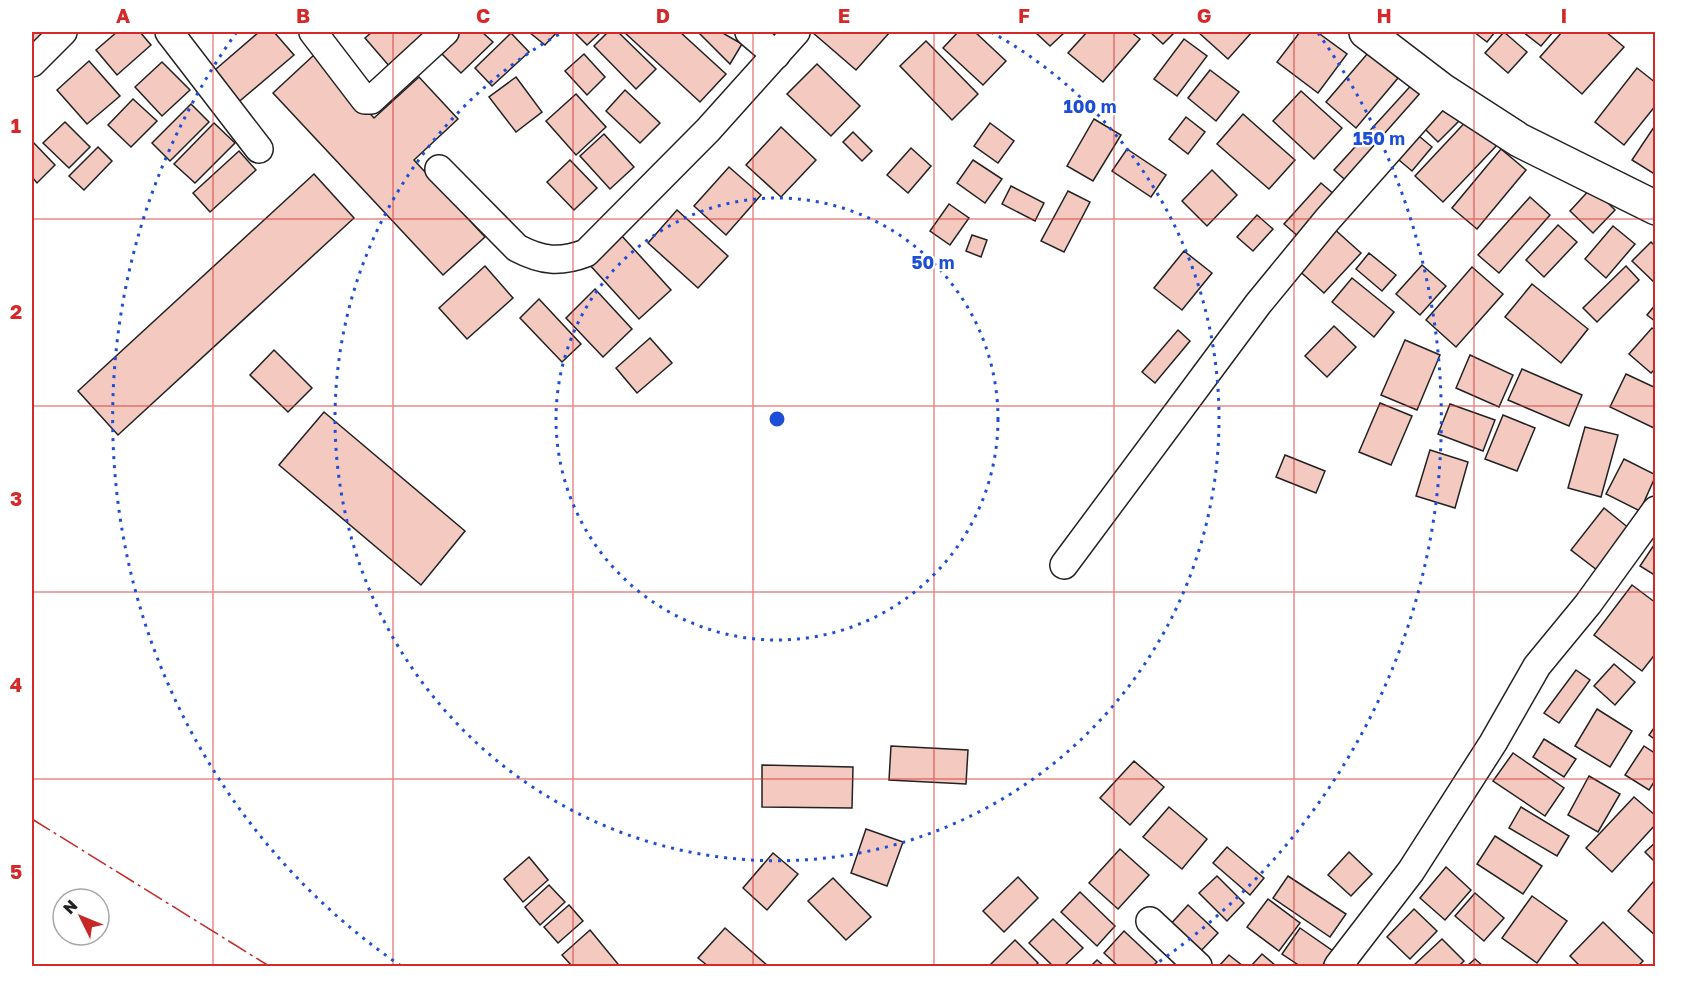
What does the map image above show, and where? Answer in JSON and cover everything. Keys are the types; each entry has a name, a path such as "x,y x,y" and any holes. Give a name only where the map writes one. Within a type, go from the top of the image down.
{"street":[{"path":"32,63 63,32"},
{"path":"169,32 259,148"},
{"path":"313,32 364,100 371,100 445,32"},
{"path":"749,32 776,55"},
{"path":"439,169 517,248 533,256 566,260 585,253 708,130 796,32"},
{"path":"1366,32 1442,90 1519,140 1656,208"},
{"path":"1064,565 1258,304 1327,220 1442,90"},
{"path":"1338,966 1411,871 1493,743 1537,666 1588,604 1656,510"},
{"path":"1150,921 1198,966"}],"building":[{"path":"32,32 46,32 32,45"},
{"path":"117,32 140,32 151,45 117,75 96,50"},
{"path":"259,32 274,32 294,55 235,105 209,75"},
{"path":"372,32 421,32 425,36 390,67 365,38"},
{"path":"459,32 482,32 493,42 461,73 439,51"},
{"path":"529,32 557,32 545,45"},
{"path":"574,32 601,32 587,45"},
{"path":"608,32 618,32 656,69 636,89 594,46"},
{"path":"624,32 680,32 726,74 700,102"},
{"path":"698,32 721,32 742,44 730,64"},
{"path":"812,32 890,32 856,70"},
{"path":"958,32 975,32 1006,61 983,85 943,48"},
{"path":"1035,32 1065,32 1050,46"},
{"path":"1087,32 1131,32 1140,39 1103,82 1068,53"},
{"path":"1150,32 1175,32 1163,44"},
{"path":"1198,32 1252,32 1228,59"},
{"path":"1300,32 1317,32 1347,54 1318,93 1277,62"},
{"path":"1474,32 1495,32 1487,42"},
{"path":"1504,32 1527,52 1508,73 1485,53"},
{"path":"1523,32 1553,32 1541,46"},
{"path":"1562,32 1606,32 1624,47 1582,94 1540,57"},
{"path":"511,33 529,52 492,86 475,68"},
{"path":"1184,39 1207,56 1177,96 1154,79"},
{"path":"926,41 978,94 952,120 900,66"},
{"path":"1368,53 1398,78 1356,128 1326,102"},
{"path":"315,54 374,118 419,77 458,119 414,160 485,237 443,275 273,93"},
{"path":"584,54 605,77 587,95 565,71"},
{"path":"89,61 120,96 87,124 57,90"},
{"path":"162,62 190,90 162,116 135,87"},
{"path":"817,64 860,106 831,136 787,94"},
{"path":"1637,68 1656,83 1656,105 1624,145 1595,122"},
{"path":"1210,70 1239,92 1216,121 1188,98"},
{"path":"516,77 542,112 516,132 489,97"},
{"path":"1416,80 1433,96 1351,185 1334,170"},
{"path":"625,90 660,123 640,143 606,111"},
{"path":"1301,91 1342,128 1314,159 1273,121"},
{"path":"576,94 606,127 576,155 546,121"},
{"path":"1445,95 1465,115 1438,142 1418,122"},
{"path":"133,99 157,121 131,147 108,125"},
{"path":"191,104 209,122 170,161 152,143"},
{"path":"1243,114 1295,160 1269,189 1217,144"},
{"path":"1472,115 1500,142 1443,202 1415,176"},
{"path":"1186,117 1205,132 1188,154 1169,139"},
{"path":"1094,119 1121,135 1093,181 1067,166"},
{"path":"65,122 90,147 69,168 43,143"},
{"path":"214,123 235,143 195,183 174,164"},
{"path":"990,123 1014,141 998,163 974,146"},
{"path":"1656,124 1656,175 1632,160"},
{"path":"781,127 816,160 781,197 746,165"},
{"path":"1413,131 1432,147 1412,171 1393,155"},
{"path":"853,132 872,151 862,161 843,142"},
{"path":"604,134 634,167 610,189 580,156"},
{"path":"32,141 55,165 37,183 32,177"},
{"path":"98,147 112,161 84,190 69,176"},
{"path":"911,148 931,166 908,193 887,175"},
{"path":"1127,149 1166,175 1151,197 1112,171"},
{"path":"1501,149 1526,170 1477,229 1452,208"},
{"path":"239,151 256,170 210,212 193,193"},
{"path":"570,160 597,188 574,210 547,182"},
{"path":"973,160 1002,179 985,203 957,183"},
{"path":"729,167 761,195 726,235 694,206"},
{"path":"1212,170 1237,195 1207,226 1182,201"},
{"path":"314,174 354,218 118,435 78,391"},
{"path":"1321,183 1335,195 1299,237 1284,224"},
{"path":"1011,186 1044,203 1035,221 1002,204"},
{"path":"1592,187 1615,210 1593,233 1570,211"},
{"path":"1068,191 1090,202 1064,252 1041,241"},
{"path":"1530,197 1550,215 1499,273 1478,255"},
{"path":"949,204 969,218 950,245 930,231"},
{"path":"677,210 728,256 698,288 648,243"},
{"path":"1257,215 1273,229 1253,251 1237,237"},
{"path":"1558,225 1577,242 1544,277 1526,260"},
{"path":"1613,226 1635,244 1606,278 1585,259"},
{"path":"1332,227 1361,253 1324,293 1295,267"},
{"path":"621,235 671,290 639,319 588,263"},
{"path":"972,235 987,240 981,257 966,251"},
{"path":"1651,242 1656,247 1656,284 1632,261"},
{"path":"1184,251 1212,273 1182,310 1154,288"},
{"path":"1369,253 1396,275 1382,291 1356,269"},
{"path":"1422,265 1446,286 1420,315 1396,294"},
{"path":"485,266 513,298 467,339 439,308"},
{"path":"1626,266 1639,280 1597,322 1583,308"},
{"path":"1472,267 1503,294 1456,347 1426,320"},
{"path":"1352,278 1394,312 1374,337 1332,302"},
{"path":"1532,284 1588,329 1561,363 1505,317"},
{"path":"595,289 632,329 603,357 566,318"},
{"path":"539,299 581,344 562,362 520,318"},
{"path":"1656,304 1656,322 1647,315"},
{"path":"1334,326 1356,347 1327,377 1305,356"},
{"path":"1652,328 1656,331 1656,368 1651,373 1629,354"},
{"path":"1178,330 1190,341 1155,383 1142,372"},
{"path":"650,338 672,363 637,393 616,368"},
{"path":"1405,340 1440,355 1417,410 1381,395"},
{"path":"274,350 312,388 288,412 250,375"},
{"path":"1470,355 1513,375 1499,407 1456,388"},
{"path":"1522,369 1582,395 1569,426 1508,400"},
{"path":"1626,374 1656,388 1656,429 1610,407"},
{"path":"1380,403 1412,416 1391,465 1359,452"},
{"path":"1450,404 1495,420 1483,451 1438,434"},
{"path":"324,412 465,531 421,585 279,465"},
{"path":"1503,415 1535,428 1517,471 1485,459"},
{"path":"1585,427 1618,435 1601,497 1568,488"},
{"path":"1430,450 1468,462 1455,508 1416,496"},
{"path":"1285,455 1325,471 1316,493 1276,477"},
{"path":"1624,459 1656,475 1640,511 1606,494"},
{"path":"1604,508 1630,529 1597,570 1571,550"},
{"path":"1656,542 1656,576 1640,566"},
{"path":"1632,585 1656,603 1656,653 1642,671 1594,635"},
{"path":"1614,664 1635,682 1615,705 1594,686"},
{"path":"1576,670 1590,680 1559,723 1544,713"},
{"path":"1597,709 1632,731 1610,767 1575,746"},
{"path":"1656,725 1656,740 1649,735"},
{"path":"1544,739 1576,759 1564,777 1533,757"},
{"path":"891,746 968,750 966,784 889,780"},
{"path":"1644,746 1656,754 1656,779 1649,790 1625,775"},
{"path":"1513,753 1564,788 1545,816 1493,781"},
{"path":"1134,761 1164,787 1130,825 1100,798"},
{"path":"762,765 853,767 852,808 762,807"},
{"path":"1589,776 1620,794 1598,832 1568,815"},
{"path":"1634,797 1656,816 1656,824 1612,872 1586,848"},
{"path":"1169,807 1207,839 1182,869 1143,837"},
{"path":"1521,807 1569,836 1557,856 1509,828"},
{"path":"866,829 903,842 887,886 851,873"},
{"path":"1495,836 1542,866 1523,894 1477,864"},
{"path":"1656,842 1656,863 1645,852"},
{"path":"1227,847 1264,878 1250,895 1213,863"},
{"path":"1120,849 1149,875 1118,909 1089,883"},
{"path":"1349,852 1372,874 1351,896 1328,875"},
{"path":"773,853 798,874 767,910 743,888"},
{"path":"529,857 548,880 523,902 504,879"},
{"path":"1446,867 1471,890 1445,920 1420,898"},
{"path":"1217,876 1244,903 1227,921 1199,893"},
{"path":"1288,876 1346,914 1330,937 1273,898"},
{"path":"1018,877 1038,898 1004,932 983,911"},
{"path":"833,878 871,917 846,940 808,901"},
{"path":"1653,882 1656,885 1656,936 1628,911"},
{"path":"549,885 565,902 540,925 525,907"},
{"path":"1080,892 1115,926 1097,946 1061,912"},
{"path":"1475,893 1504,918 1484,941 1455,916"},
{"path":"1532,896 1567,921 1537,963 1502,938"},
{"path":"1268,899 1300,923 1279,951 1247,927"},
{"path":"569,905 583,921 558,943 544,927"},
{"path":"1188,905 1218,933 1198,954 1168,927"},
{"path":"1414,909 1437,931 1410,959 1387,937"},
{"path":"1053,919 1083,948 1064,966 1053,966 1029,943"},
{"path":"1603,922 1643,961 1638,966 1580,966 1570,956"},
{"path":"725,928 768,966 708,966 698,958"},
{"path":"1300,928 1333,951 1322,966 1300,966 1282,954"},
{"path":"590,930 618,964 615,966 572,966 562,955"},
{"path":"1124,931 1157,962 1153,966 1118,966 1104,953"},
{"path":"1442,939 1464,961 1459,966 1413,966"},
{"path":"1015,940 1038,963 1035,966 989,966"},
{"path":"1262,954 1276,966 1251,966"},
{"path":"1229,955 1243,966 1219,966"},
{"path":"1475,959 1483,966 1467,966"},
{"path":"1097,960 1104,966 1091,966"}],"power":[{"path":"32,819 269,966"}]}
